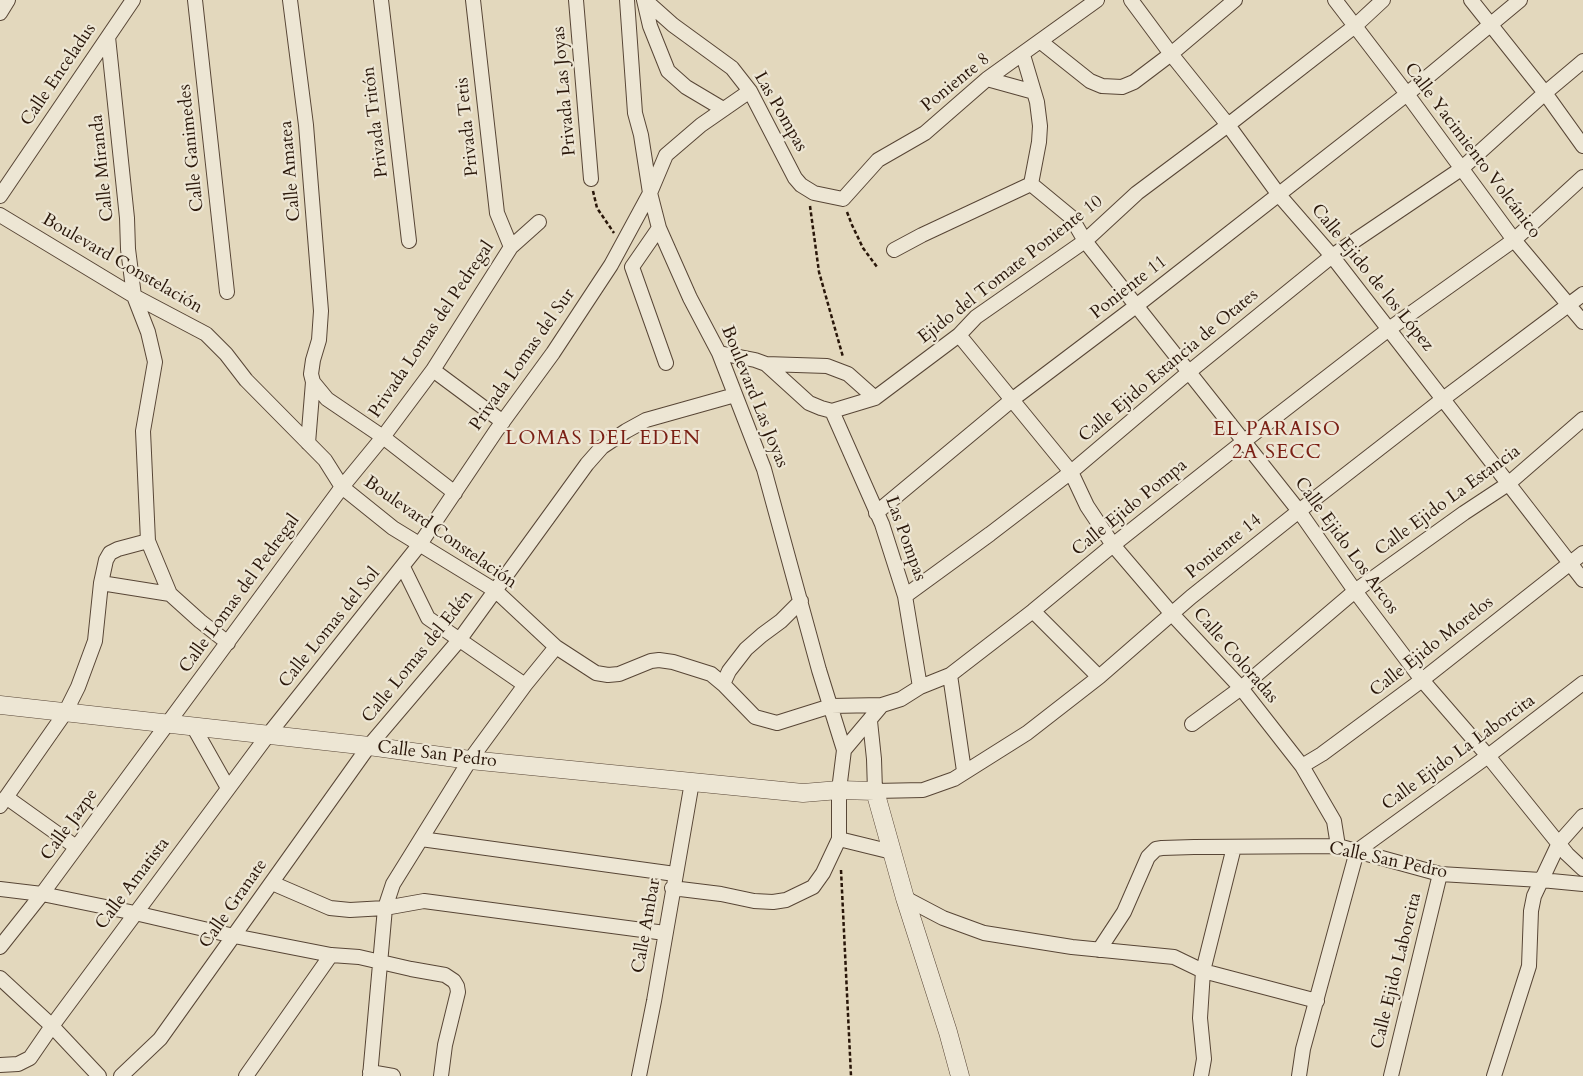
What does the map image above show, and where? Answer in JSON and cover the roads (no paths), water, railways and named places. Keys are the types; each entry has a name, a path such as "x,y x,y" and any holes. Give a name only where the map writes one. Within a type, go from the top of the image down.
{"street":[{"path":"0,13 8,0"},
{"name":"Calle Enceladus","path":"0,196 5,177 108,37 132,0"},
{"name":"Calle Ganimedes","path":"195,0 227,292"},
{"name":"Calle Amatea","path":"290,0 306,125 321,311 319,340 311,374 308,442"},
{"name":"Privada Tritón","path":"381,0 409,241"},
{"name":"Privada Tetis","path":"473,0 497,213 511,247"},
{"name":"Privada Las Joyas","path":"576,0 591,179"},
{"name":"Boulevard Las Joyas","path":"627,0 634,105 650,193 659,228 690,298 720,353 764,469 819,670 844,750"},
{"path":"644,0 650,26 668,71 686,87 724,109"},
{"name":"Las Pompas","path":"644,0 673,25 732,68 750,91 795,178 807,190"},
{"name":"Poniente 8","path":"807,190 843,199 878,160 925,133 987,80 1098,0"},
{"name":"Calle Ejido de los López","path":"1131,0 1280,195 1332,256 1583,580"},
{"path":"1041,42 1090,81 1102,86 1122,87 1134,82 1171,54 1235,0"},
{"name":"Calle Yacimiento Volcánico","path":"1335,0 1407,94 1514,240 1583,322"},
{"name":"Ejido del Tomate Poniente 10","path":"832,411 875,398 959,335 976,317 1085,241 1137,193 1228,126 1355,26 1383,0"},
{"path":"1471,0 1545,93 1583,146"},
{"name":"Poniente 11","path":"876,513 1013,400 1280,195 1407,94 1520,0"},
{"name":"Calle Miranda","path":"108,37 134,296 148,332 155,362 142,431 148,541 170,594"},
{"path":"894,250 1031,184 1040,126 1034,92 1023,55"},
{"name":"Calle Ejido Estancia de Otates","path":"905,596 1071,472 1189,372 1332,256 1461,169 1583,61"},
{"path":"987,80 1034,92"},
{"name":"Privada Lomas del Sur","path":"420,544 612,265 650,193 666,155 701,125 750,91"},
{"name":"Calle Ejido Pompa","path":"844,750 882,706 901,699 920,687 950,675 1033,612 1113,545 1389,329 1514,240 1583,177"},
{"name":"Calle Ejido Los Arcos","path":"1031,184 1071,217 1085,241 1299,510 1356,592 1422,680 1488,756 1567,854 1583,869"},
{"name":"Boulevard Constelación","path":"0,215 134,296 206,334 226,354 246,380 325,460 342,487 393,528 496,591 556,647 596,673 619,674 651,661 673,662 710,674 723,684 755,717 778,723 831,706 882,706"},
{"name":"Privada Lomas del Pedregal","path":"342,487 432,370 511,247 539,222"},
{"path":"632,267 659,228"},
{"path":"622,244 666,362"},
{"name":"Poniente 14","path":"874,791 923,790 954,779 1027,733 1099,677 1172,614 1299,510 1443,398 1583,294"},
{"name":"Calle Coloradas","path":"959,335 1071,472 1083,499 1113,545 1172,614 1241,688 1302,766 1334,820 1338,846"},
{"path":"720,353 766,364 826,366 848,374 875,398"},
{"path":"766,364 809,403 832,411"},
{"path":"432,370 503,422"},
{"path":"312,382 328,399 383,436 455,493"},
{"name":"Calle Lomas del Edén","path":"369,746 460,639 587,464 602,447 646,420 736,395"},
{"name":"Las Pompas","path":"832,411 882,524 905,596 920,687"},
{"name":"Calle Ejido La Estancia","path":"1192,724 1241,688 1356,592 1464,513 1508,484 1583,419"},
{"name":"Calle Lomas del Pedregal","path":"168,723 342,487"},
{"path":"76,847 3,801 65,713 78,688 95,641 100,583 106,560 110,553 118,549 148,541"},
{"name":"Calle Lomas del Sol","path":"268,735 420,544"},
{"name":"Calle Ejido Morelos","path":"1302,766 1322,754 1422,680 1583,553"},
{"path":"403,567 428,618 525,685"},
{"path":"100,583 170,594 228,643"},
{"path":"723,684 729,671 746,649 781,621 801,601"},
{"path":"1033,612 1099,677"},
{"path":"393,1076 370,1074 385,908 393,884 470,760 525,685 556,647"},
{"path":"950,675 964,771"},
{"name":"Calle Ejido La Laborcita","path":"1357,851 1488,756 1583,683"},
{"name":"Calle San Pedro","path":"0,705 369,746 470,760 803,793 840,790 874,791"},
{"path":"870,721 874,759 874,791 960,1076"},
{"name":"Calle Jazpe","path":"0,947 42,894 168,723"},
{"path":"193,726 228,788"},
{"name":"Calle Amatista","path":"3,1069 30,1058 135,912 268,735"},
{"name":"Calle Granate","path":"121,1076 160,1039 369,746"},
{"path":"672,888 721,894 754,901 773,902 786,900 813,887 823,873 839,839 840,790 844,750"},
{"name":"Calle Ambar","path":"639,1076 692,782"},
{"path":"1494,1076 1529,966 1531,911 1534,896 1559,843 1583,816"},
{"path":"421,839 675,874"},
{"path":"839,839 892,852"},
{"name":"Calle San Pedro","path":"1099,950 1124,912 1148,857 1156,850 1162,848 1194,846 1338,846 1440,874 1583,884"},
{"path":"1201,1076 1204,1059 1200,1018 1203,971 1234,847"},
{"path":"1299,1076 1303,1049 1357,851"},
{"name":"Calle Ejido Laborcita","path":"1391,1076 1440,874"},
{"path":"272,883 330,908 350,910 385,908 424,901 665,932"},
{"path":"0,889 42,894 135,912 234,936 331,955 359,957 450,977 458,986 458,992 445,1045 441,1076"},
{"path":"905,898 943,918 984,933 1072,947 1174,956 1203,971 1317,1001"},
{"path":"246,1076 331,955"},
{"path":"0,978 52,1026 99,1076"}],"district":[{"name":"LOMAS DEL EDEN","path":"603,439"},
{"name":"EL PARAISO 2A SECC","path":"1277,442"}]}
